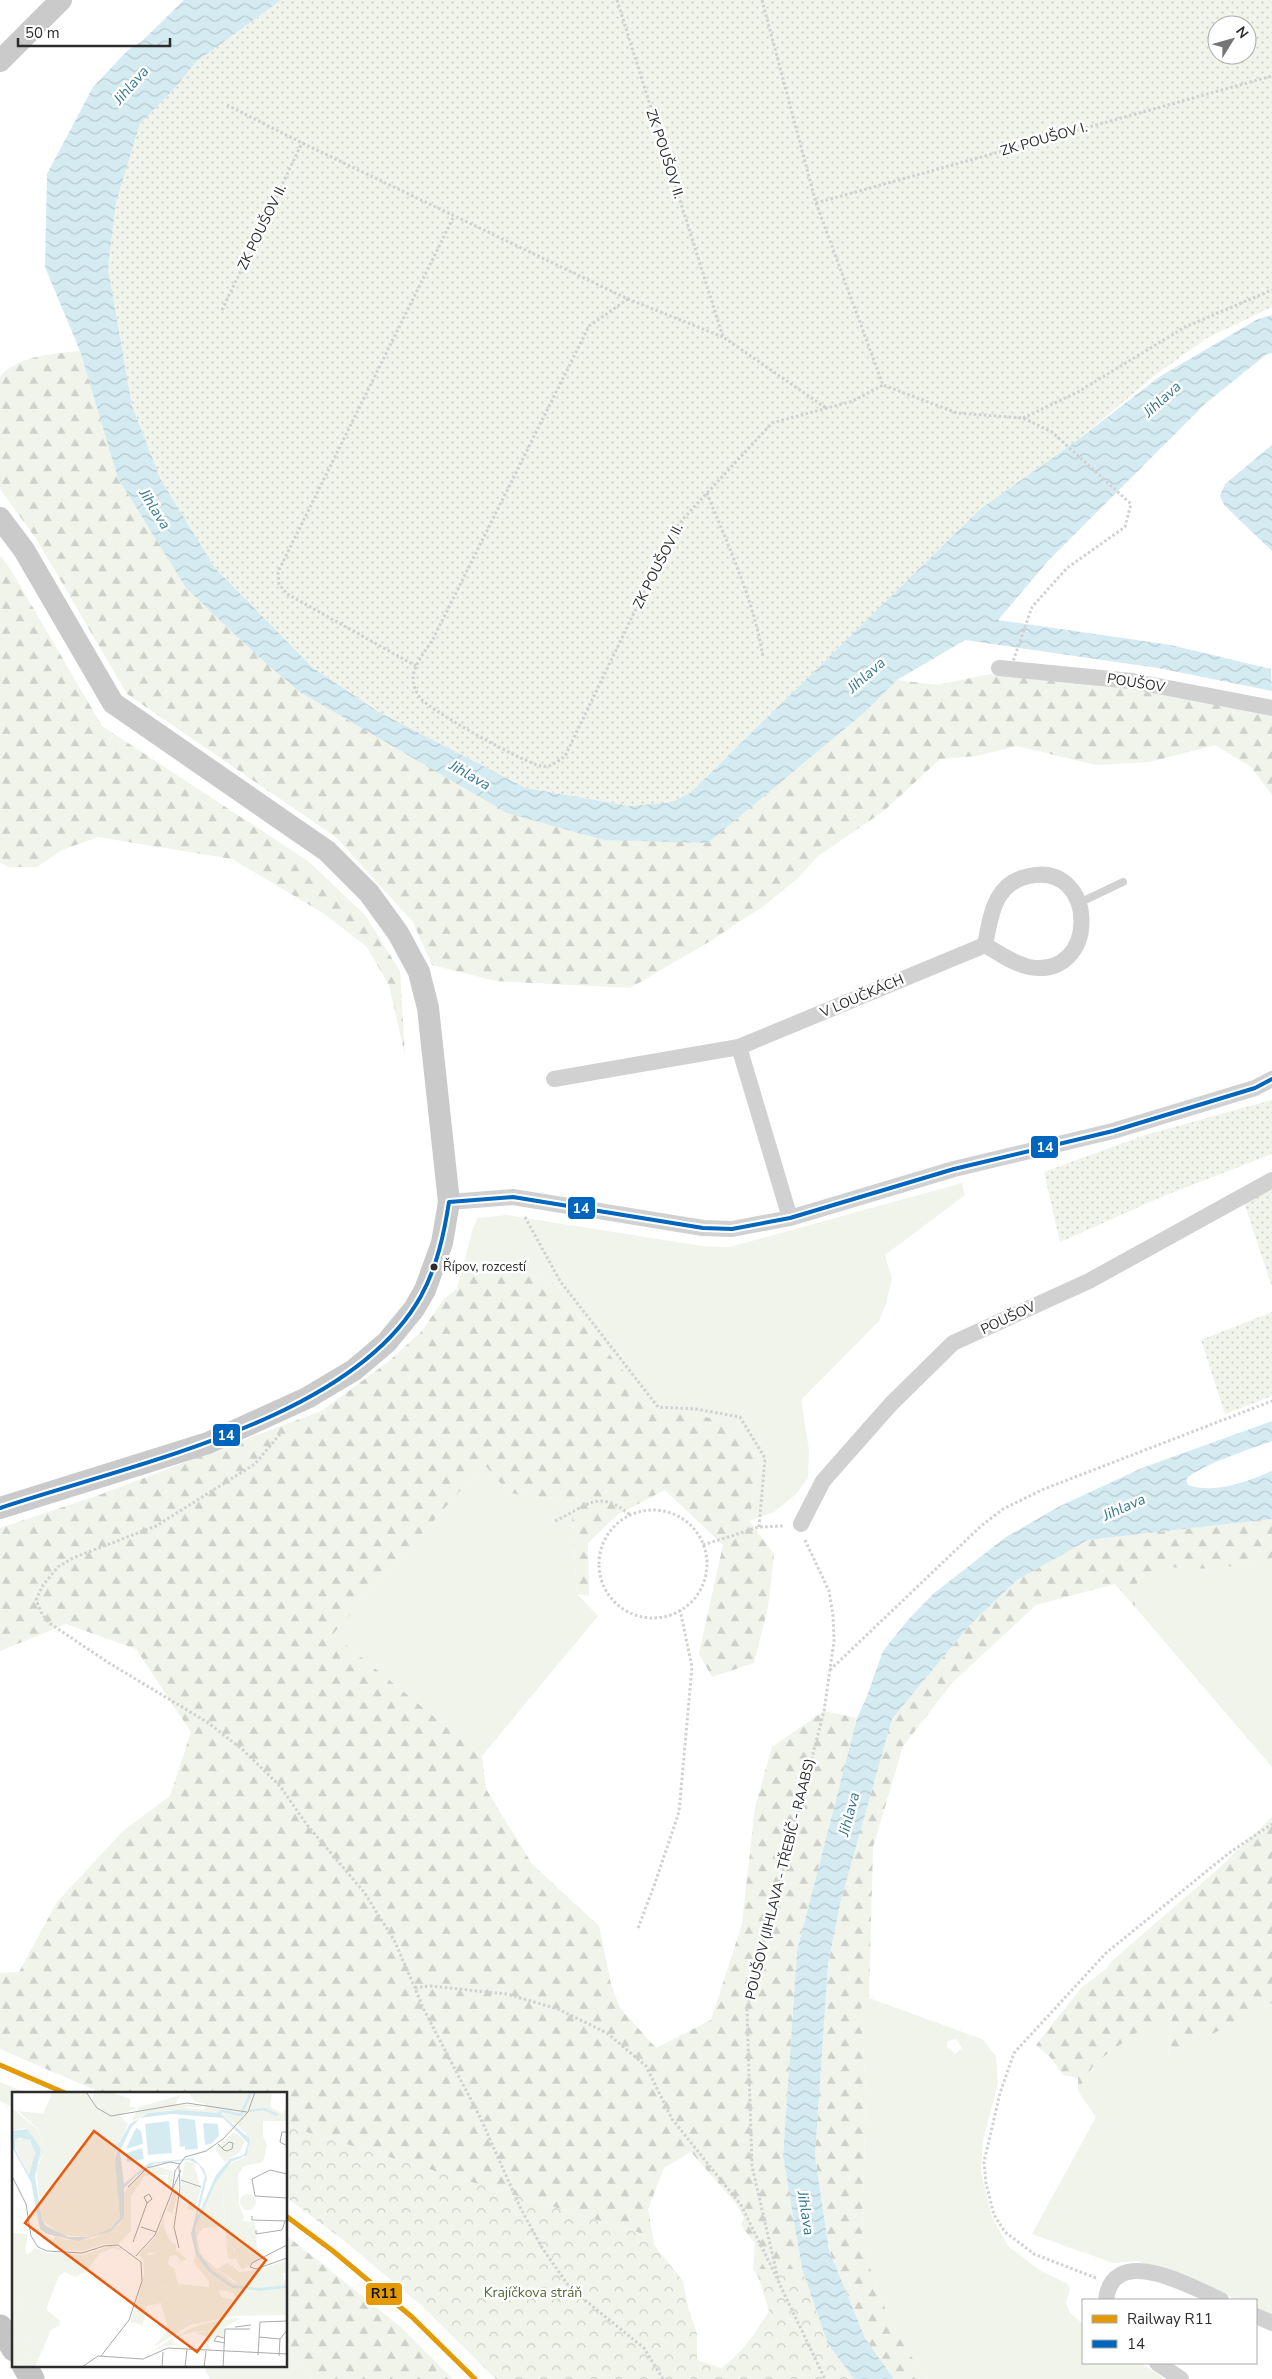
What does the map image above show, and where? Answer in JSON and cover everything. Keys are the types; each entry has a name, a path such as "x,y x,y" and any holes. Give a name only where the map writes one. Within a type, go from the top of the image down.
{"main road":[{"path":"0,2327 12,2346"},
{"path":"25,2366 32,2379"}],"street":[{"path":"0,61 61,0"},
{"path":"0,518 24,550 113,703 328,851 369,893 398,932 419,972 428,1008 449,1202 442,1243 424,1290 414,1308 392,1337 354,1370 307,1398 208,1443 0,1508"},
{"name":"POUŠOV","path":"1004,669 1132,681 1272,708"},
{"path":"1033,875 1055,879 1073,892 1079,902 1083,924 1077,945 1062,960 1052,965 1042,968 1020,965 985,945 996,899 1007,886 1022,878 1033,875"},
{"name":"V LOUČKÁCH","path":"554,1079 739,1047 985,945"},
{"path":"739,1047 790,1218"},
{"path":"449,1202 513,1197 703,1228 732,1229 790,1218 954,1169 1112,1131 1254,1088 1272,1079"},
{"name":"POUŠOV","path":"801,1524 823,1481 892,1404 953,1343 1089,1281 1272,1180"},
{"path":"1108,2292 1118,2277 1132,2271 1144,2271 1160,2274 1219,2299"},
{"path":"1257,2316 1272,2323"},
{"path":"1158,2364 1181,2379"}],"lane":[{"path":"1079,902 1124,882"},
{"path":"1254,1088 1272,1084"}],"path":[{"name":"ZK POUŠOV II.","path":"617,0 723,337"},
{"path":"762,0 816,203 883,385 957,413 1023,418 1052,432 1131,504 1125,526 1067,568 1032,607 1004,669"},
{"name":"ZK POUŠOV I.","path":"816,203 1272,76"},
{"path":"227,105 302,144 628,299 723,337 827,408"},
{"name":"ZK POUŠOV II.","path":"222,310 302,144"},
{"path":"454,216 288,556 278,572 280,584 288,594 416,666 432,641 588,326 628,299"},
{"path":"1023,418 1078,392 1185,327 1272,290"},
{"name":"ZK POUŠOV II.","path":"416,666 412,676 414,686 421,699 460,725 526,761 543,767 552,765 565,756 673,532 772,422 853,401 883,385"},
{"path":"707,493 736,563 760,639 763,657"},
{"path":"513,1197 560,1281 658,1406 696,1408 740,1417 765,1458 759,1527"},
{"path":"830,1670 981,1526 1003,1509 1044,1489 1272,1402"},
{"path":"282,1432 255,1464 156,1526 72,1558 58,1567 43,1585 36,1600 42,1614 49,1623 207,1722 243,1750 280,1786 307,1825 364,1892 394,1940 423,2008 480,2117 520,2207 541,2246 570,2288 644,2348 663,2379"},
{"path":"555,1521 591,1503 604,1499 617,1503 630,1515"},
{"path":"655,1510 679,1517 693,1529 703,1545 706,1560 705,1577 696,1596 680,1610 669,1615 644,1617 621,1608 605,1589 599,1565 604,1540 611,1530 630,1515 655,1510"},
{"path":"703,1545 759,1527 801,1524"},
{"name":"POUŠOV (JIHLAVA - TŘEBÍČ - RAABS)","path":"801,1524 806,1544 829,1591 833,1615 834,1641 824,1711 747,2009 752,2166 780,2283 825,2379"},
{"path":"638,1928 678,1812 692,1667 680,1610"},
{"path":"1108,2292 1034,2254 1005,2232 994,2215 986,2183 984,2162 1000,2093 1014,2053 1106,1953 1229,1853 1272,1824"},
{"path":"415,1988 430,1986 507,1994 558,2009 608,2033 646,2066 672,2119 742,2205 780,2283"}],"green space":[{"path":"281,0 1272,0 1272,307 1207,338 1154,376 1079,439 979,510 690,793 672,802 630,806 526,788 377,711 312,667 215,568 161,480 132,406 108,268 116,202 140,124 175,88 196,62"},
{"path":"80,351 118,477 186,588 507,813 708,843 865,712 897,680 937,685 1010,670 1114,684 1272,716 1272,795 1251,767 1215,745 1150,762 1096,765 1017,746 977,756 940,759 885,810 817,857 798,878 765,905 712,940 630,988 496,981 432,965 413,922 337,838 127,694 37,540 0,489 0,376 8,369 27,360"},
{"path":"0,555 11,570 102,726 308,861 365,915 400,971 405,1055 389,985 367,947 323,913 232,859 98,837 62,850 37,867 9,867 0,862"},
{"path":"1272,1100 1272,1154 1166,1195 1060,1242 1044,1172 1145,1135"},
{"path":"962,1183 965,1195 885,1255 892,1279 886,1304 879,1321 801,1400 809,1450 808,1478 795,1495 774,1512 749,1521 760,1460 736,1422 655,1409 599,1342 557,1285 493,1261 457,1289 473,1228 478,1218 507,1215 702,1246 730,1247"},
{"path":"1272,1187 1272,1287 1244,1203"},
{"path":"493,1261 557,1285 599,1342 655,1409 736,1422 760,1460 749,1521 774,1554 768,1607 754,1663 712,1677 699,1654 723,1545 665,1490 617,1515 588,1543 589,1596 577,1594 571,1501 509,1493 484,1464 333,1634 482,1756 486,1789 532,1864 599,1926 611,1984 620,2008 656,2048 711,2020 742,1924 755,1807 772,1747 824,1711 857,1718 797,1951 783,2156 802,2269 753,2269 755,2244 741,2225 744,2218 737,2205 691,2152 664,2168 648,2209 653,2237 288,2127 288,2092 100,2092 0,2049 0,1973 19,1972 57,1902 123,1831 170,1796 191,1732 136,1649 66,1624 0,1651 0,1528 99,1495 321,1411 388,1362 421,1332 444,1299"},
{"path":"1272,1312 1272,1396 1225,1414 1201,1340"},
{"path":"484,1464 509,1493 571,1501 577,1594 598,1616 482,1756 333,1634"},
{"path":"1272,1519 1272,1558 1216,1569 1161,1567 1142,1576 1134,1588 1135,1607 1115,1584 1036,1605 953,1682 903,1746 873,1847 869,1998 861,2008 866,2096 862,2235 872,2274 886,2311 915,2363 927,2379 894,2379 865,2338 829,2250 815,2156 828,1965 840,1904 892,1719 969,1626 1017,1580 1088,1540"},
{"path":"1272,1558 1272,1767 1135,1607 1134,1588 1142,1576 1161,1567 1216,1569"},
{"path":"1272,1817 1272,2003 1168,2057 1173,2006 1095,2063 1078,2091 1078,2078 1063,2075 1050,2057 1036,2045 1082,1987 1106,1969 1113,1960 1218,1869"},
{"path":"869,1998 982,2039 996,2056 998,2083 983,2141 981,2172 992,2217 1008,2246 1041,2271 1068,2284 1070,2289 1066,2303 1070,2313 1082,2323 1082,2364 1142,2364 1165,2379 927,2379 915,2363 886,2311 866,2255 862,2235 866,2096 861,2008","holes":["956,2039 962,2048 955,2054 947,2047 947,2041"]},
{"path":"1272,2003 1272,2318 1257,2310 1257,2299 1235,2299 1213,2288 1137,2261 1113,2263 1032,2234 1096,2117 1078,2091 1095,2063 1173,2005 1168,2056"},
{"path":"0,2082 25,2092 12,2092 12,2107 0,2101"},
{"name":"Krajíčkova stráň","path":"288,2127 653,2237 654,2245 683,2281 688,2307 697,2334 697,2360 721,2368 754,2335 769,2311 759,2279 753,2269 802,2269 828,2344 854,2379 496,2379 422,2306 343,2240 288,2199"},
{"path":"288,2237 402,2328 453,2379 312,2379 288,2351"},
{"path":"288,2351 312,2379 210,2379 205,2369 210,2366 288,2366"}],"water":[{"name":"Jihlava","path":"184,0 281,0 196,62 175,88 140,124 116,202 108,268 132,406 161,480 215,568 312,667 377,711 526,788 630,806 672,802 690,793 979,510 1079,439 1159,377 1256,320 1272,315 1272,353 1267,354 1206,403 1049,560 998,620 1171,645 1271,669 1272,691 1158,668 965,640 897,680 865,712 708,843 604,840 507,813 300,692 260,658 186,588 118,478 80,351 45,267 47,174 93,87 128,50 141,42"},
{"path":"1272,445 1272,551 1224,505 1220,496 1225,484"},
{"name":"Jihlava","path":"1272,1421 1272,1441 1213,1463 1186,1480 1188,1485 1209,1488 1220,1487 1241,1483 1272,1471 1272,1519 1088,1540 1017,1580 969,1626 892,1719 840,1904 828,1965 815,2156 829,2250 865,2338 894,2379 854,2379 828,2344 802,2269 783,2156 797,1951 857,1718 883,1651 907,1621 933,1594 1006,1537 1060,1506 1142,1468"}],"rail line":[{"name":"R11","path":"0,2065 63,2092"},
{"name":"R11","path":"288,2217 333,2251 412,2317 475,2379"}],"transit line":[{"name":"14","path":"0,1508 171,1455 232,1433 291,1407 344,1376 388,1339 421,1296 427,1285 439,1250 449,1202 513,1197 703,1228 732,1229 790,1218 954,1169 1113,1131 1255,1088 1272,1079"}],"place":[{"name":"Řípov, rozcestí","path":"434,1267"}]}
